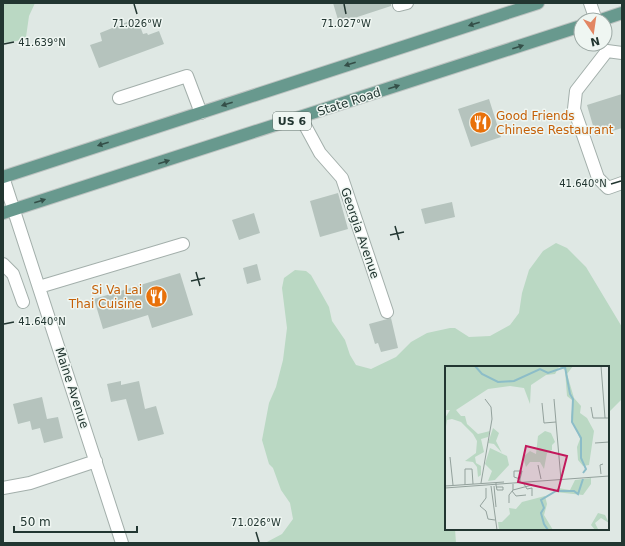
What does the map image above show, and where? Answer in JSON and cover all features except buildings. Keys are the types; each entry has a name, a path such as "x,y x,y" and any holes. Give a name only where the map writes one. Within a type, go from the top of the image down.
{"main road":[{"path":"3,177 524,5 538,3"},
{"name":"State Road","path":"8,211 301,118 573,29"}],"street":[{"path":"602,52 576,91 574,109 598,178 608,188 622,183"},
{"path":"119,98 187,76 201,112"},
{"name":"Georgia Avenue","path":"301,118 320,154 342,178 387,312"},
{"name":"Maine Avenue","path":"3,177 8,211 39,287 122,543"},
{"path":"39,287 183,244"},
{"path":"3,264 14,274 23,302"},
{"path":"3,488 30,483 96,461"}],"green space":[{"path":"3,3 35,3 29,16 26,37 23,40 3,43"},
{"path":"556,243 567,248 586,267 622,327 622,399 609,412 609,366 445,366 445,530 455,530 456,543 265,543 282,534 293,519 290,503 281,490 273,468 269,464 262,440 269,403 276,387 283,360 287,328 282,288 284,278 295,270 306,271 311,275 329,307 332,321 345,340 350,355 356,365 371,369 396,357 411,342 427,333 455,328 469,337 490,336 510,325 519,313 522,293 529,270 543,251"}],"place":[{"name":"Good Friends Chinese Restaurant","path":"480,123"},
{"name":"Si Va Lai Thai Cuisine","path":"157,297"}]}
